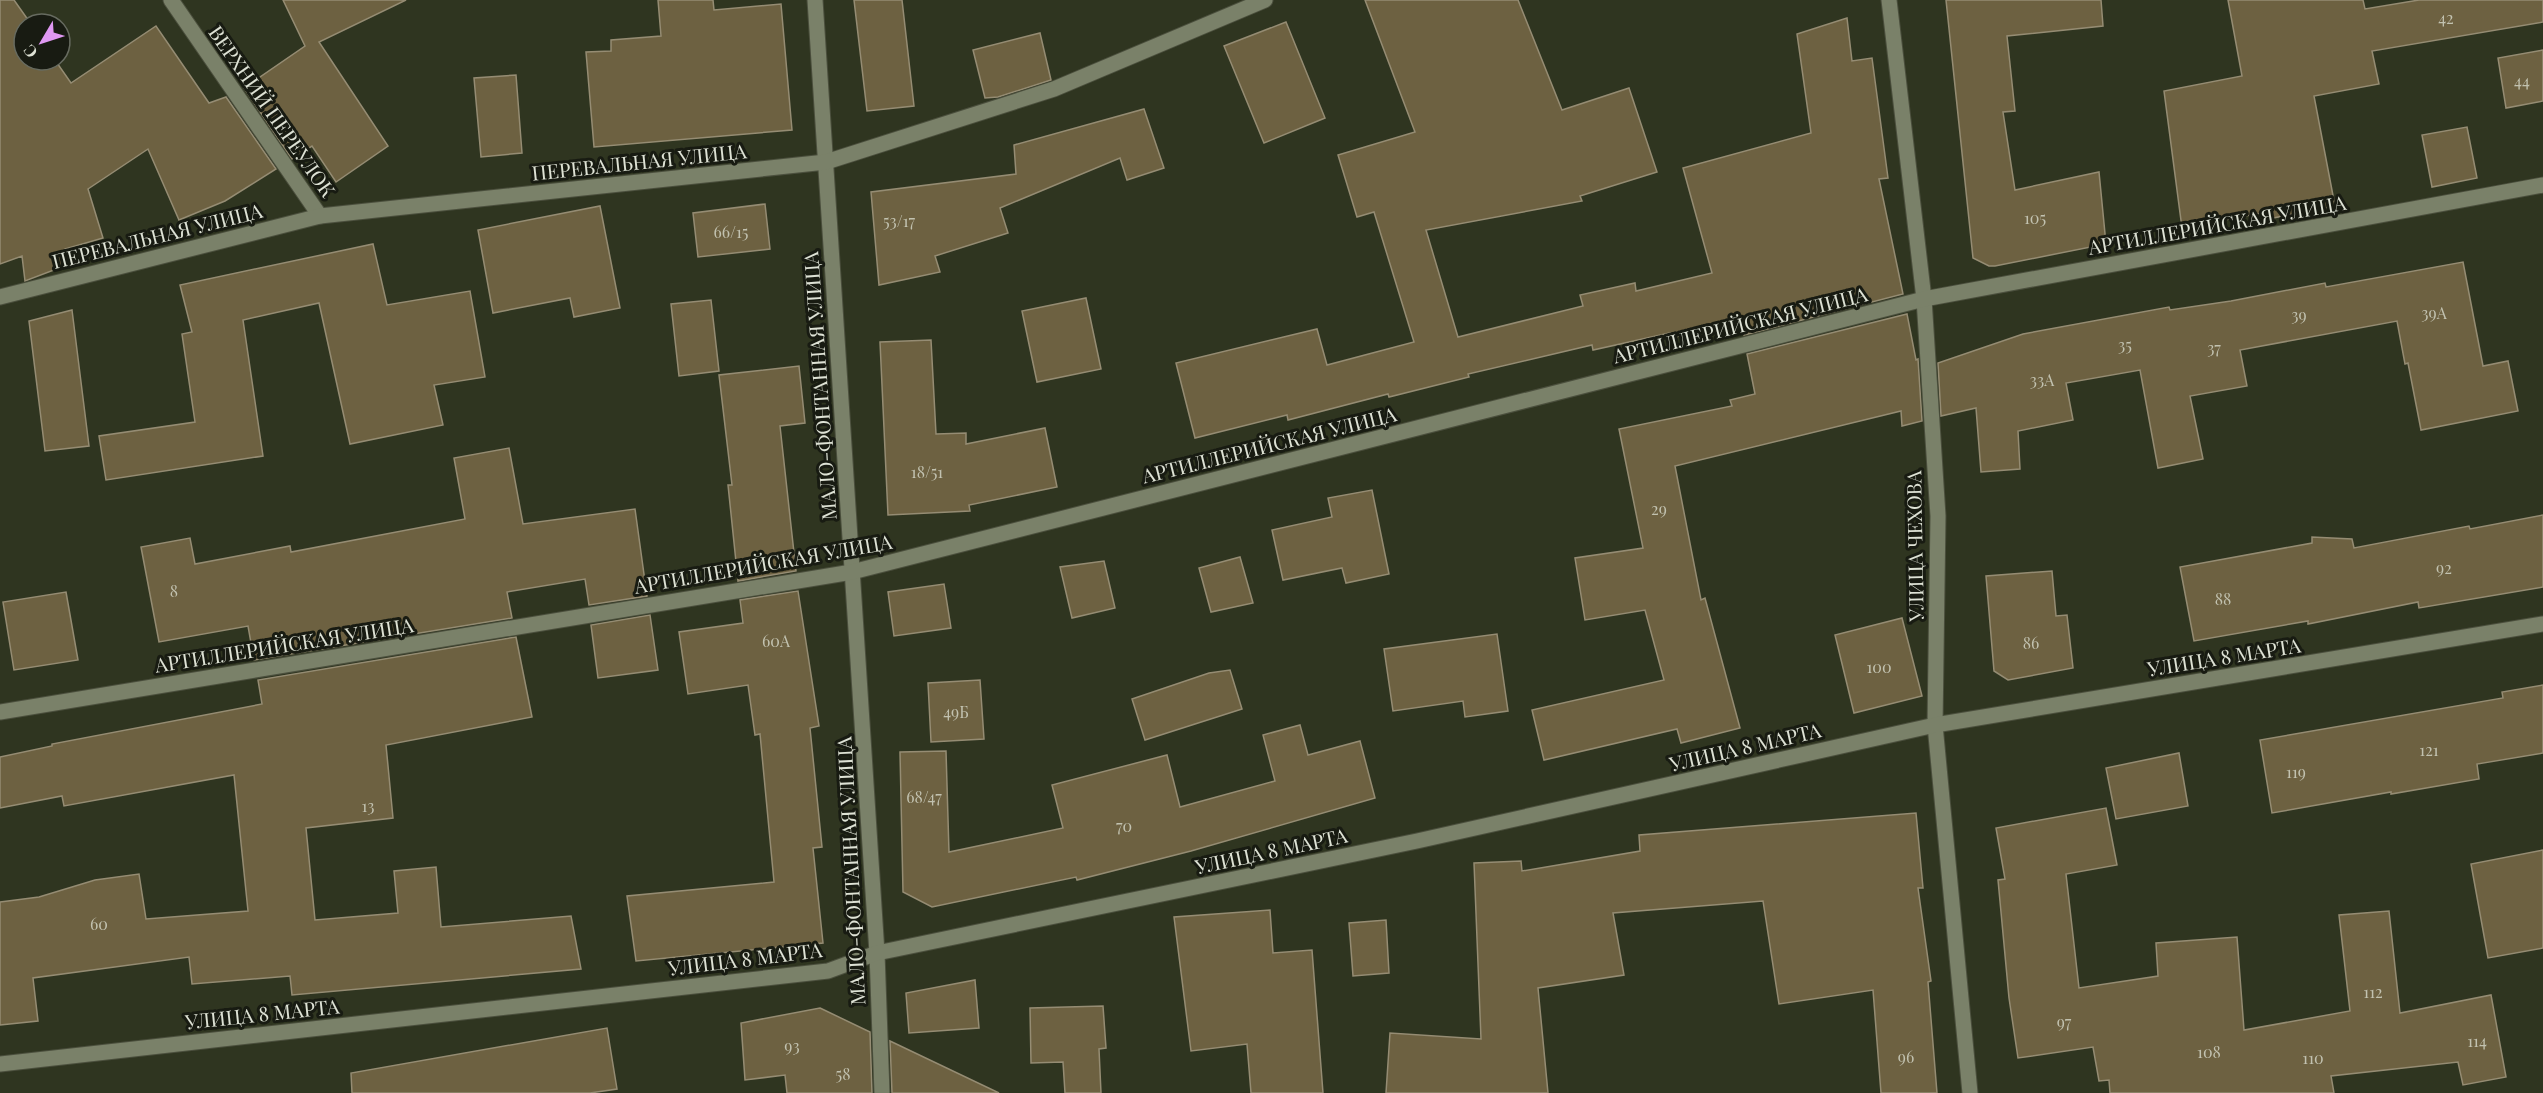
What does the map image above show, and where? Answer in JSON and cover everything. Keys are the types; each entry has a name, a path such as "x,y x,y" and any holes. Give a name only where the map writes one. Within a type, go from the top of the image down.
{"street":[{"name":"ВЕРХНИЙ ПЕРЕУЛОК","path":"171,0 320,216"},
{"name":"МАЛО-ФОНТАННАЯ УЛИЦА","path":"815,0 877,953 882,1093"},
{"name":"ПЕРЕВАЛЬНАЯ УЛИЦА","path":"0,297 320,216 826,162 1054,89 1265,0"},
{"name":"УЛИЦА ЧЕХОВА","path":"1888,0 1924,299 1938,516 1935,725 1970,1093"},
{"name":"АРТИЛЛЕРИЙСКАЯ УЛИЦА","path":"0,712 852,572 1924,299 2543,185"},
{"name":"УЛИЦА 8 МАРТА","path":"0,1064 828,971 877,953 1418,841 1935,725 2543,624"}],"building":[{"path":"0,0 14,0 22,12 12,12 12,72 63,72 71,83 156,26 209,103 226,97 276,169 225,201 179,220 148,149 88,189 103,238 65,249 67,265 25,281 22,256 0,264"},
{"path":"283,0 406,0 319,42 388,146 336,182 312,146 292,159 244,88 305,46"},
{"path":"658,0 713,0 714,10 781,4 792,130 594,147 586,52 611,51 611,40 661,36"},
{"path":"854,0 902,0 914,106 867,111"},
{"path":"1365,0 1518,0 1562,110 1629,88 1657,172 1580,196 1582,201 1426,230 1458,337 1583,306 1580,295 1635,283 1636,291 1712,273 1683,168 1811,133 1797,34 1847,18 1852,61 1872,58 1888,178 1879,179 1903,294 1744,335 1741,321 1671,338 1670,333 1593,350 1592,345 1468,374 1469,377 1389,397 1388,394 1288,420 1287,415 1195,438 1176,363 1317,329 1327,365 1414,342 1374,212 1357,217 1338,155 1415,132"},
{"path":"1946,0 2101,0 2103,26 2007,36 2015,111 2003,112 2015,190 2099,172 2106,244 1995,266 1989,266 1973,258"},
{"path":"2228,0 2363,0 2365,9 2419,0 2543,0 2543,22 2372,51 2379,84 2314,96 2335,206 2263,220 2261,213 2182,228 2164,91 2242,76"},
{"path":"1286,22 1325,118 1264,143 1224,46"},
{"path":"1040,33 1051,80 998,97 985,98 973,50"},
{"path":"2543,50 2543,101 2506,108 2498,58"},
{"path":"516,75 522,153 481,157 474,78"},
{"path":"1144,109 1164,168 1127,180 1120,158 1000,208 1008,233 935,256 940,272 879,285 871,192 1016,174 1014,145"},
{"path":"2467,127 2477,178 2432,187 2422,135"},
{"path":"765,204 770,249 698,257 693,213"},
{"path":"600,206 620,308 574,317 570,298 493,313 478,230"},
{"path":"373,244 387,305 470,291 485,377 434,385 443,425 350,444 319,303 243,320 263,456 106,480 99,436 195,422 182,334 192,332 180,285"},
{"path":"2463,262 2483,366 2508,361 2518,411 2421,430 2397,321 2240,350 2247,386 2190,396 2203,459 2158,468 2140,370 2066,383 2073,420 2018,431 2020,469 1981,472 1976,408 1941,416 1938,363 2023,334 2169,307 2170,310 2231,301 2325,283 2326,287"},
{"path":"1086,298 1101,369 1037,382 1022,311"},
{"path":"711,300 719,371 679,376 671,304"},
{"path":"72,310 89,446 45,451 29,321"},
{"path":"1907,314 1916,360 1918,359 1922,421 1902,426 1901,411 1675,466 1701,600 1705,598 1740,728 1681,743 1677,729 1544,760 1532,710 1664,680 1645,610 1585,620 1575,558 1643,548 1619,429 1732,406 1730,400 1755,394 1747,354"},
{"path":"931,340 936,434 966,433 966,444 1045,428 1057,487 969,505 970,511 888,515 880,342"},
{"path":"799,366 805,423 780,426 796,571 738,581 728,485 732,485 719,375"},
{"path":"509,448 523,524 635,509 647,596 589,605 585,579 507,592 512,618 254,660 248,626 159,642 141,547 190,538 195,564 290,546 291,552 465,519 454,458"},
{"path":"1372,490 1389,574 1346,583 1342,568 1283,580 1272,530 1332,517 1328,498"},
{"path":"2543,515 2543,587 2419,608 2418,602 2308,624 2308,621 2194,641 2180,567 2312,543 2312,537 2352,539 2354,548 2469,526 2470,529"},
{"path":"1240,557 1253,603 1211,612 1199,568"},
{"path":"1104,561 1115,608 1072,618 1060,567"},
{"path":"2052,571 2056,616 2067,615 2073,668 2008,680 1994,671 1986,576"},
{"path":"944,584 951,628 894,636 888,592"},
{"path":"798,591 819,726 810,728 822,847 813,848 823,943 636,961 627,896 774,882 760,734 755,735 748,685 688,694 679,632 743,623 740,600"},
{"path":"66,592 78,660 14,670 3,602"},
{"path":"650,615 658,670 598,678 591,625"},
{"path":"1902,618 1922,696 1854,713 1835,635"},
{"path":"1497,634 1508,711 1465,717 1463,701 1393,711 1384,649"},
{"path":"516,637 532,717 386,745 393,818 306,828 315,920 398,913 394,871 436,867 441,927 571,916 581,969 292,995 290,976 192,984 189,957 33,978 38,1021 0,1025 0,902 39,897 95,880 139,874 146,919 248,911 234,775 64,806 62,796 0,808 0,757 52,746 52,744 262,704 258,680"},
{"path":"1230,670 1242,709 1145,740 1132,699 1209,673"},
{"path":"980,680 984,739 931,742 928,683"},
{"path":"2543,685 2543,753 2477,764 2479,779 2272,813 2260,740 2503,698 2502,692"},
{"path":"1300,725 1308,755 1360,741 1375,798 1191,851 1077,880 1076,877 932,907 903,892 900,752 946,751 949,852 1063,828 1052,785 1167,755 1180,807 1275,781 1263,735"},
{"path":"2179,753 2188,806 2116,819 2106,768"},
{"path":"2106,808 2117,865 2066,874 2079,988 2158,976 2156,943 2237,937 2244,1030 2350,1011 2339,915 2389,911 2400,1013 2491,995 2506,1077 2463,1085 2458,1062 2331,1076 2334,1093 2110,1093 2109,1080 2099,1081 2093,1047 2018,1058 2009,998 1998,880 2005,879 1996,828"},
{"path":"1916,813 1923,888 1918,888 1931,981 1928,982 1937,1093 1881,1093 1873,990 1779,1004 1763,901 1613,913 1624,975 1538,988 1548,1093 1386,1093 1390,1033 1481,1039 1474,863 1521,861 1522,871 1640,851 1639,835"},
{"path":"2543,850 2543,948 2488,958 2471,864"},
{"path":"1270,910 1273,953 1312,950 1323,1093 1251,1093 1247,1044 1191,1051 1174,917"},
{"path":"1386,920 1389,973 1353,976 1349,923"},
{"path":"975,980 979,1028 909,1033 906,993"},
{"path":"1103,1006 1106,1048 1099,1049 1101,1093 1065,1093 1063,1062 1031,1063 1030,1008"},
{"path":"820,1008 870,1032 872,1093 787,1093 785,1075 745,1080 741,1023"},
{"path":"607,1028 617,1089 590,1093 352,1093 351,1073"},
{"path":"890,1041 999,1093 892,1093"}]}
